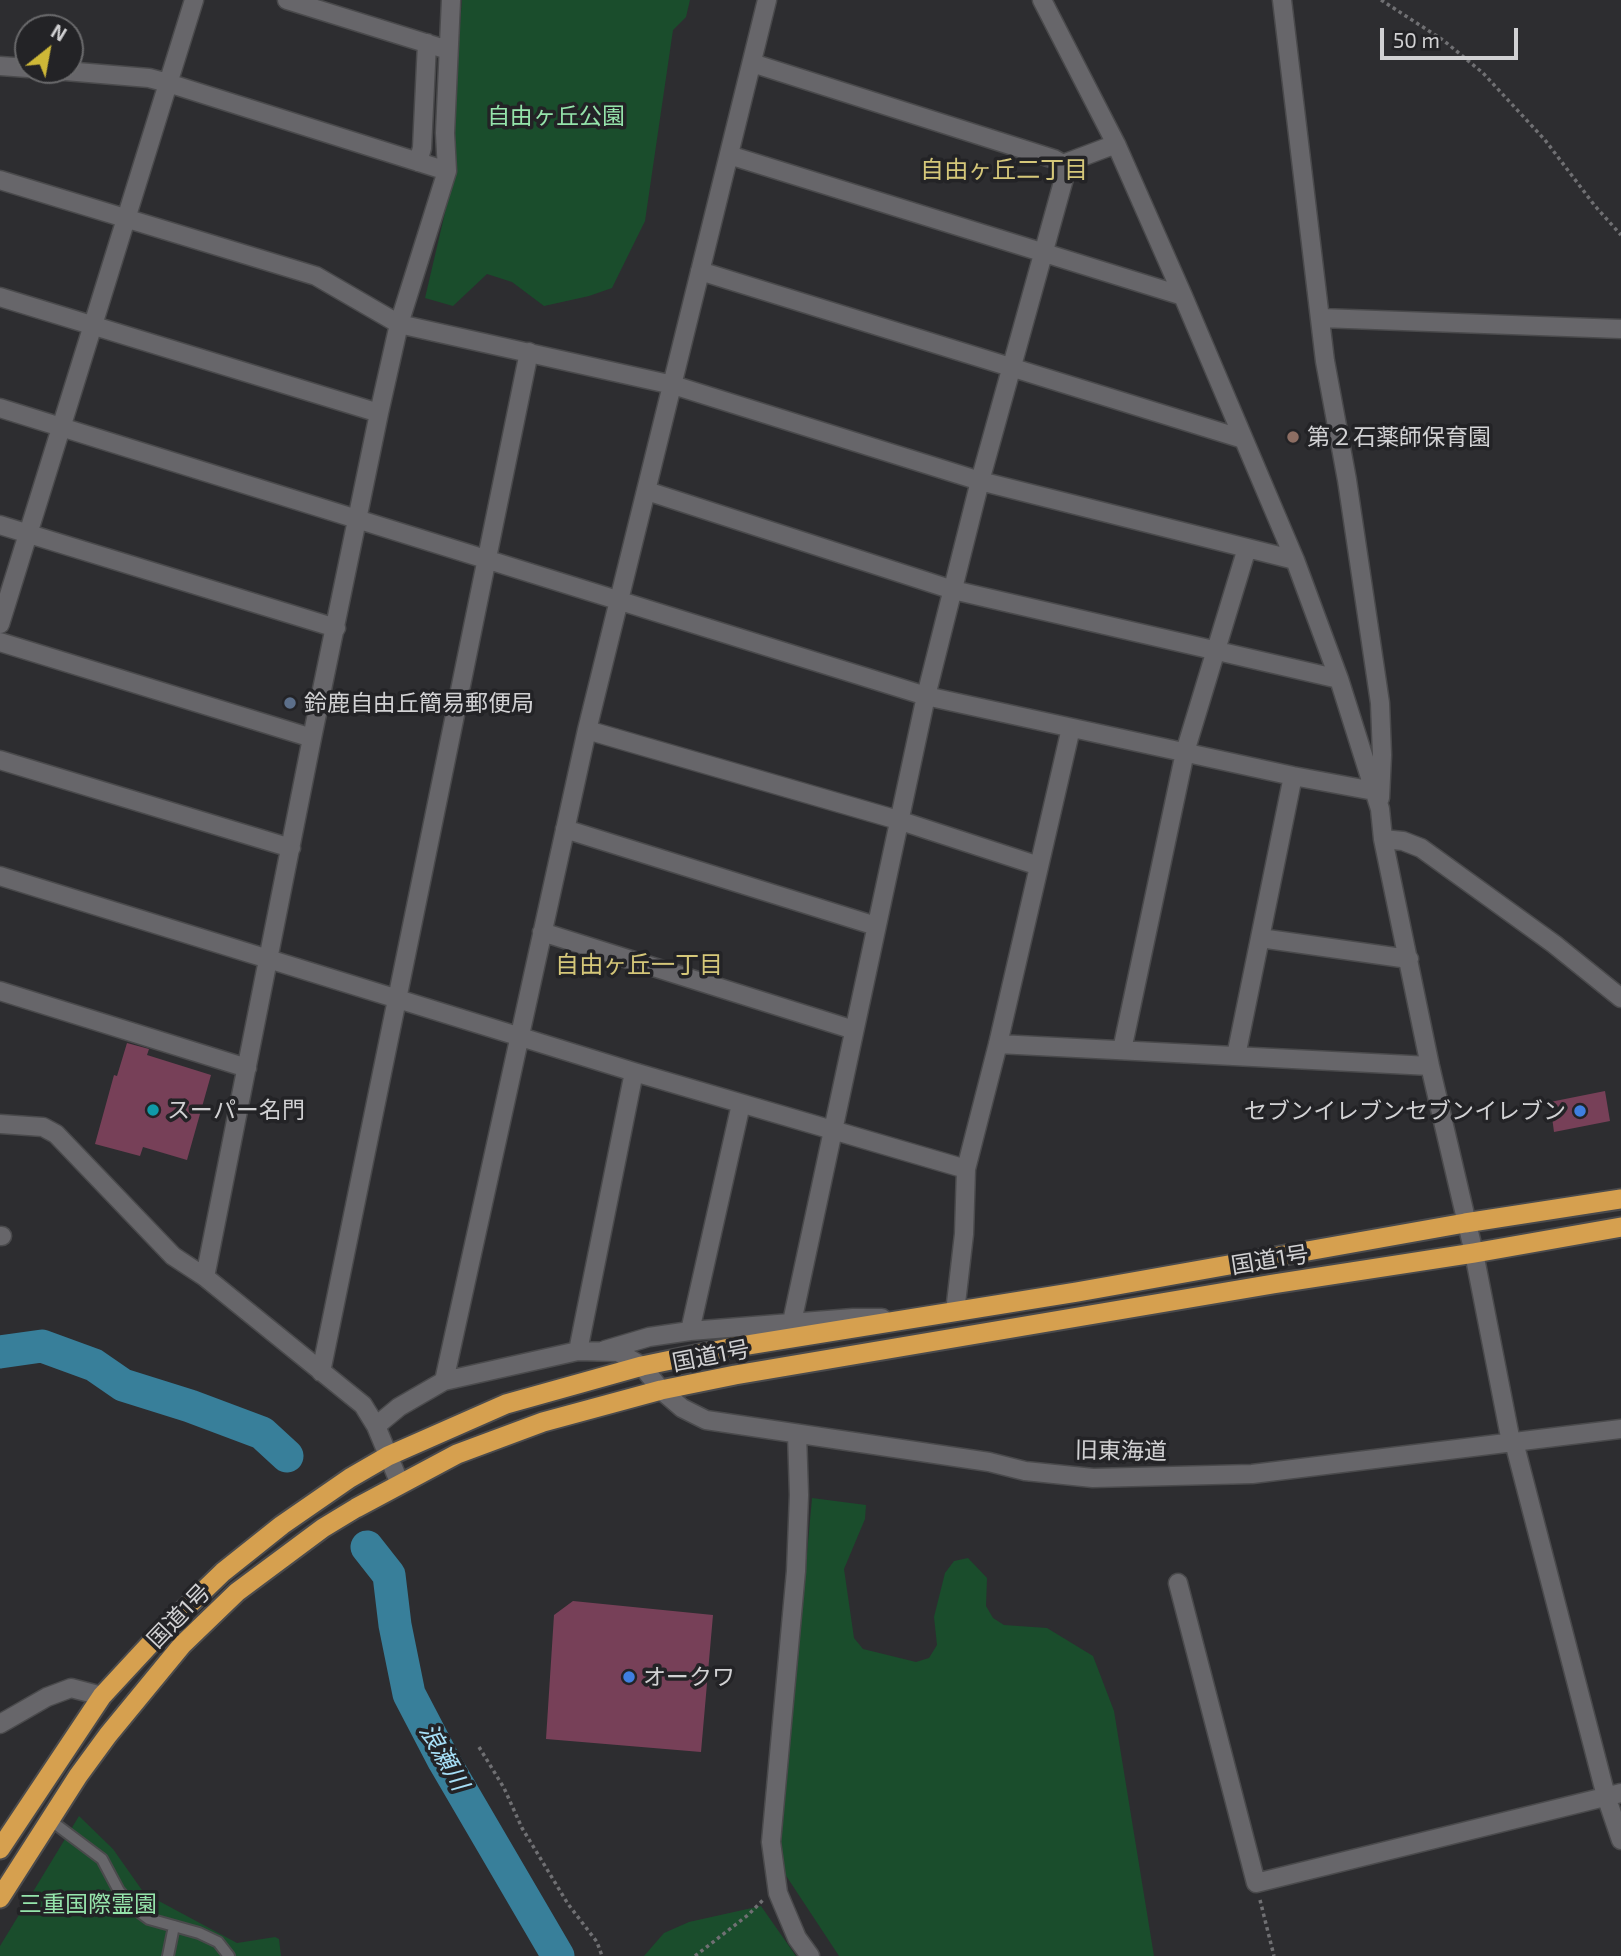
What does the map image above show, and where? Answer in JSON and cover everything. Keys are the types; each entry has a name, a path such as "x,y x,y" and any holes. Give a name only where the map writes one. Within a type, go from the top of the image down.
{"highway":[{"name":"国道1号","path":"0,1849 102,1696 165,1628 223,1572 282,1525 350,1478 388,1456 506,1404 642,1366 729,1348 1621,1199"},
{"name":"国道1号","path":"0,1898 78,1776 137,1698 182,1645 237,1592 323,1528 457,1454 543,1422 661,1390 734,1375 1621,1227"}],"street":[{"path":"0,624 194,0"},
{"path":"287,0 448,50"},
{"path":"205,1277 379,413 399,324 447,171 445,133 451,0"},
{"path":"444,1381 587,730 767,0"},
{"path":"1042,0 1116,144 1295,560 1339,679 1380,809"},
{"path":"1282,0 1325,362 1347,480 1380,703 1380,809 1383,839 1513,1442 1614,1794 1621,1840"},
{"path":"418,162 422,148 428,43"},
{"path":"752,62 1063,164 1116,144"},
{"path":"84,73 149,78 168,83 447,171"},
{"path":"729,155 1183,296"},
{"path":"792,1322 926,696 981,481 1065,175 1063,164"},
{"path":"0,180 316,276 399,324 673,385 981,481 1295,560"},
{"path":"700,271 1243,439"},
{"path":"0,297 379,413"},
{"path":"1321,318 1621,329"},
{"path":"321,1372 529,352"},
{"path":"0,408 926,696 1071,729 1374,791"},
{"path":"647,491 953,590 1339,679"},
{"path":"0,525 336,628"},
{"path":"1122,1050 1185,752 1247,548"},
{"path":"0,642 312,738"},
{"path":"955,1312 964,1234 966,1168 998,1044 1071,729"},
{"path":"587,730 898,820 1039,866"},
{"path":"0,760 291,848"},
{"path":"1237,1056 1293,776"},
{"path":"565,829 876,926"},
{"path":"1383,839 1403,841 1420,848 1555,944 1621,998"},
{"path":"0,876 634,1072 966,1168"},
{"path":"542,932 854,1030"},
{"path":"1260,938 1409,959"},
{"path":"0,991 247,1068"},
{"path":"998,1044 1430,1066"},
{"path":"578,1351 634,1072"},
{"path":"690,1331 741,1104"},
{"path":"0,1124 43,1127 57,1134 173,1256 205,1277 362,1405 376,1426 400,1485"},
{"path":"601,1351 649,1337 690,1331 853,1318 910,1318"},
{"path":"376,1426 399,1407 444,1381 578,1351 618,1352 642,1366"},
{"name":"旧東海道","path":"642,1366 661,1390 682,1408 706,1420 989,1462 1025,1471 1094,1478 1252,1474 1621,1429"},
{"path":"797,1434 799,1495 796,1571 771,1842 776,1886 797,1938 810,1956"},
{"path":"1178,1583 1256,1883 1614,1794"},
{"path":"0,1724 47,1697 71,1688 102,1696"}],"lane":[{"path":"50,1820 102,1859 119,1891 134,1908 149,1919 199,1933 218,1942 229,1956"},
{"path":"168,1956 174,1926"}],"path":[{"path":"1381,0 1443,40 1483,73 1545,140 1595,206 1621,235"},
{"path":"479,1747 504,1788 522,1828 568,1904 597,1942 602,1956"},
{"path":"1256,1883 1274,1956"},
{"path":"695,1956 748,1915 776,1886"}],"green space":[{"name":"自由ヶ丘公園","path":"462,0 690,0 686,17 673,30 645,221 612,288 544,306 512,282 487,274 453,306 425,298 454,174 451,138"},
{"path":"812,1498 866,1505 865,1519 844,1569 854,1638 863,1649 916,1662 929,1658 937,1645 934,1617 945,1573 954,1561 968,1558 987,1578 986,1606 993,1618 1004,1625 1047,1628 1093,1656 1114,1711 1154,1956 839,1956 779,1865"},
{"name":"三重国際霊園","path":"79,1816 113,1849 144,1893 237,1943 275,1937 279,1939 281,1956 0,1956 0,1946"},
{"path":"761,1906 796,1956 644,1956 664,1933 689,1922"}],"building":[{"name":"スーパー名門","path":"127,1043 149,1049 147,1055 211,1075 187,1160 143,1147 140,1156 95,1144 114,1075 117,1076"},
{"name":"セブンイレブンセブンイレブン","path":"1605,1091 1610,1121 1554,1132 1550,1102"},
{"name":"オークワ","path":"573,1601 713,1615 701,1752 546,1739 554,1615"}],"waterway":[{"name":"浪瀬川","path":"0,1352 42,1346 94,1365 123,1385 262,1433 287,1456"},
{"name":"浪瀬川","path":"367,1547 389,1575 395,1625 409,1694 444,1761 558,1956"}],"place":[{"name":"第２石薬師保育園","path":"1293,437"},
{"name":"鈴鹿自由丘簡易郵便局","path":"290,703"},
{"name":"スーパー名門","path":"153,1110"},
{"name":"セブンイレブンセブンイレブン","path":"1580,1111"},
{"name":"オークワ","path":"629,1677"}],"district":[{"name":"自由ヶ丘二丁目","path":"1004,170"},
{"name":"自由ヶ丘一丁目","path":"639,965"}]}
